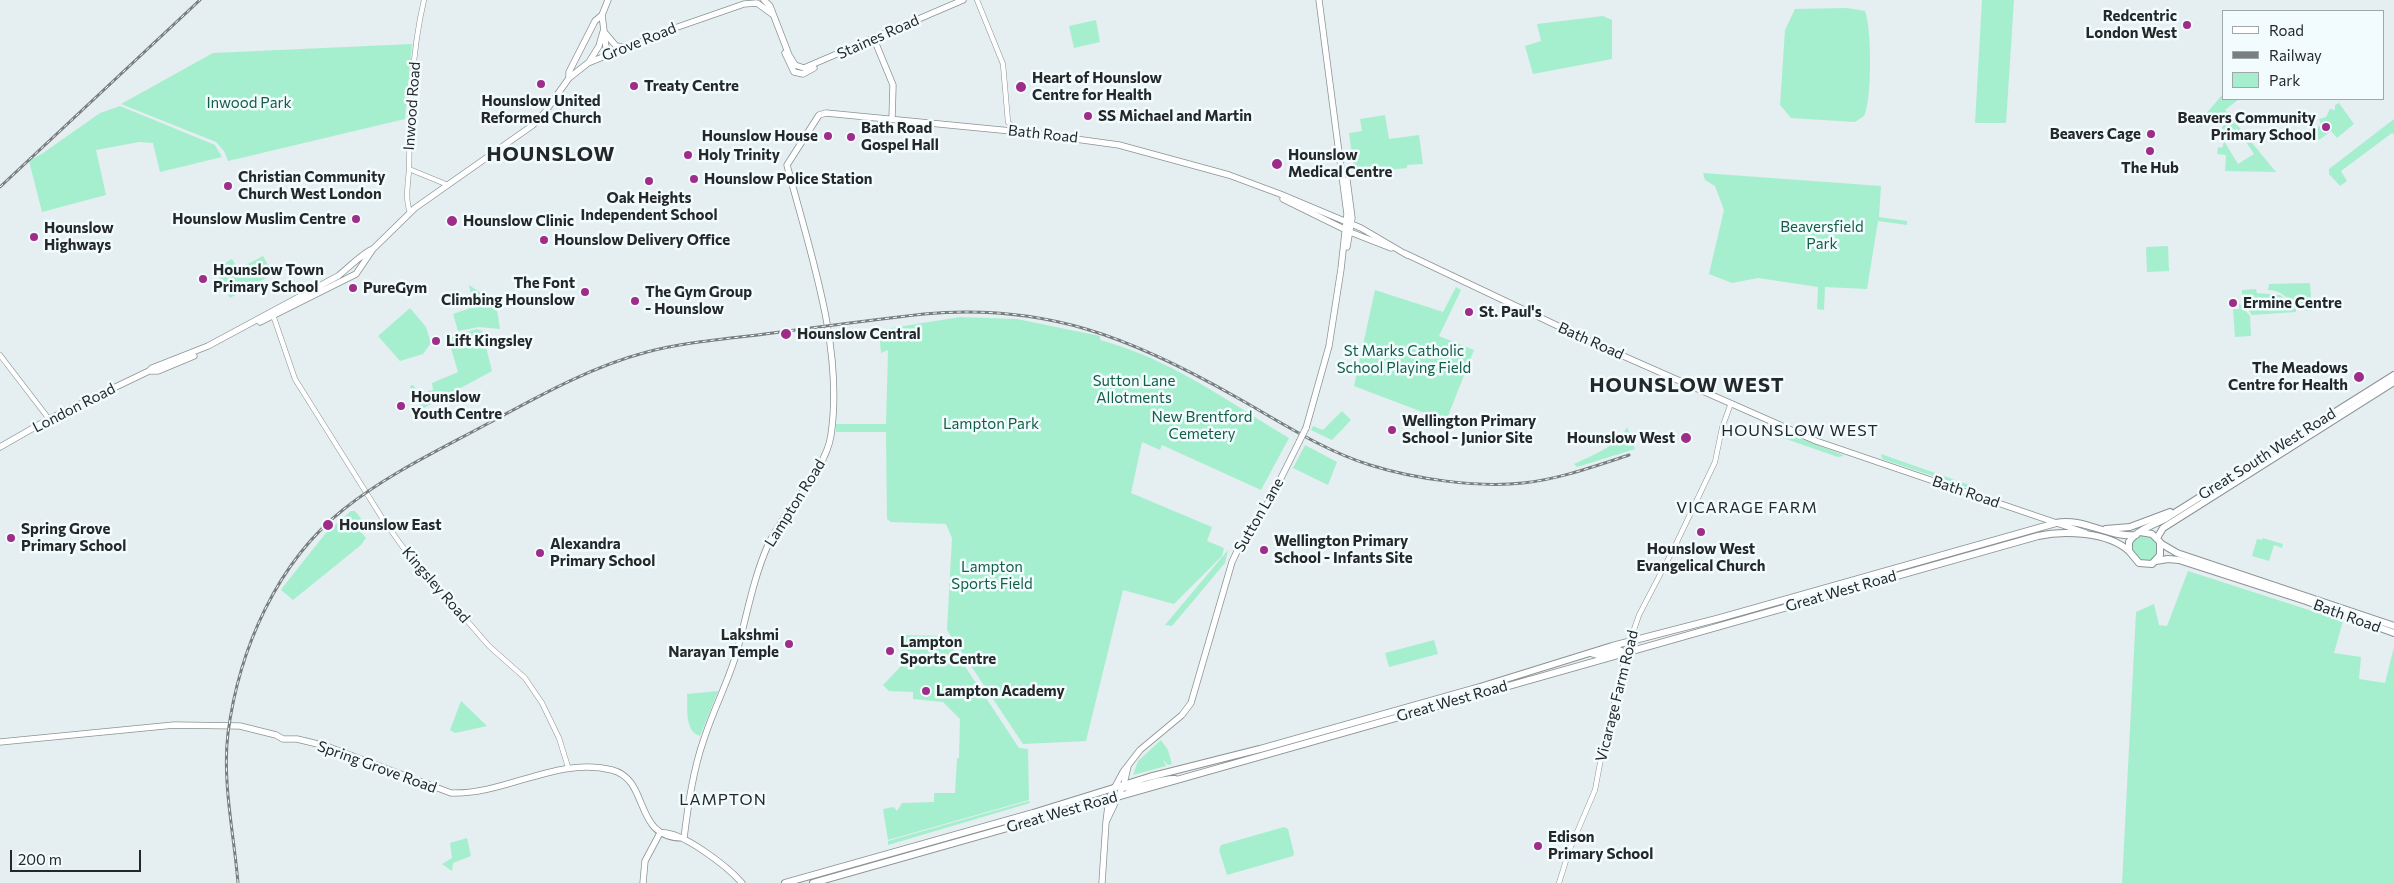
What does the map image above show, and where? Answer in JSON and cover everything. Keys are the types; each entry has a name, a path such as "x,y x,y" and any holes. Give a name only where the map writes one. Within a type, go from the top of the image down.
{"highway":[{"name":"Great South West Road","path":"2138,534 2394,375"},
{"name":"Great South West Road","path":"2159,540 2162,528 2394,382"},
{"path":"2097,529 2130,527 2180,508"},
{"name":"Bath Road","path":"2060,522 2067,522 2121,536 2138,534"},
{"name":"Great West Road","path":"785,883 1033,813 1121,786 1260,749 1630,641 1720,618 2060,522"},
{"name":"Great West Road","path":"813,883 2038,536 2070,532 2092,536"},
{"path":"2150,533 2159,540 2161,553 2156,561 2150,564 2139,563 2128,551 2129,542 2138,534 2150,533"},
{"name":"Bath Road","path":"2092,536 2118,544 2128,551"},
{"name":"Bath Road","path":"2159,540 2177,553 2394,626"},
{"name":"Bath Road","path":"2156,561 2179,560 2306,601 2394,633"},
{"path":"1591,653 1598,655 1619,650 1626,653"},
{"path":"1121,786 1161,779 1178,779"}],"main road":[{"path":"606,55 602,15 608,0"},
{"path":"722,10 742,0"},
{"name":"Staines Road","path":"764,0 772,14 783,42 787,61 794,72 806,73 821,62 963,0"},
{"name":"Sutton Lane","path":"1106,822 1118,796 1128,766 1140,750 1182,715 1191,702 1232,562 1240,545 1271,498 1300,442 1306,428 1329,346 1349,227 1319,0"},
{"path":"722,10 750,2 763,6 772,14"},
{"name":"Grove Road","path":"569,78 588,63 606,55 722,10"},
{"path":"272,313 356,274 373,249 410,212 533,125 545,112 569,78 569,72 595,21 602,15"},
{"path":"603,28 614,45 627,47"},
{"path":"588,63 596,52 603,28"},
{"path":"602,36 606,55"},
{"path":"874,39 894,85 892,119"},
{"name":"Bath Road","path":"823,113 997,129 1119,145 1200,166 1294,200 1596,344 1816,441 1974,496 2060,522 2092,536"},
{"name":"Lampton Road","path":"684,838 700,752 725,689 763,559 784,516 823,458 831,436 832,384 829,339 818,284 787,165 815,120 823,113"},
{"name":"Bath Road","path":"1258,186 1407,255"},
{"path":"272,313 338,276 355,264 369,250 373,249"},
{"path":"338,276 361,269"},
{"name":"London Road","path":"0,447 49,419 150,371 152,368 225,339 272,313"},
{"path":"2032,530 2036,524 2034,514"},
{"name":"Spring Grove Road","path":"0,742 174,725 240,726 283,738 297,739 326,746 451,793 471,792 568,767 612,770 623,775 638,795 652,827 660,833"},
{"name":"Sutton Lane","path":"1109,798 1121,786"},
{"path":"1102,883 1109,798"},
{"path":"643,883 645,861 660,833 684,838 723,865 739,882"}],"street":[{"name":"Inwood Road","path":"410,212 408,206 412,80 416,40 424,0"},
{"path":"977,0 1003,64 1007,120 1010,126 1018,132"},
{"path":"997,129 1003,127 1007,120"},
{"path":"409,169 448,185"},
{"name":"Kingsley Road","path":"272,313 278,323 295,379 384,521 402,546 489,646 525,678 542,703 555,731 568,767"},
{"path":"0,355 49,419"},
{"name":"Vicarage Farm Road","path":"1559,883 1569,851 1595,790 1602,748 1626,653 1639,614 1675,546 1715,462 1722,428 1731,403"}],"green space":[{"path":"1982,0 2014,0 2006,123 1975,123"},
{"path":"1847,8 1865,11 1867,20 1870,48 1870,80 1867,108 1864,116 1855,122 1791,118 1780,105 1785,30 1795,9"},
{"path":"1603,16 1612,20 1612,59 1533,74 1525,46 1541,41 1537,24"},
{"path":"1096,20 1100,42 1074,48 1069,26"},
{"name":"Inwood Park","path":"412,44 405,119 228,161 224,151 216,142 121,104 213,53"},
{"path":"2222,95 2222,100 2238,100 2225,110 2276,172 2225,171 2226,155 2217,154 2218,147 2222,148 2224,141 2238,164 2254,154 2240,133 2236,135 2230,128 2223,133 2222,127 2224,125 2218,121 2200,127 2197,124"},
{"path":"2339,103 2354,124 2337,138 2331,131 2319,140 2312,131 2321,125 2319,119 2326,117 2330,109 2335,110 2335,105"},
{"path":"120,106 215,145 222,157 160,172 153,143 139,142 96,150 106,195 42,212 29,161 100,113"},
{"path":"1385,115 1389,139 1419,135 1423,164 1407,165 1407,168 1369,172 1369,169 1354,170 1349,133 1362,131 1360,119"},
{"path":"2394,119 2394,134 2392,133 2341,171 2347,181 2340,186 2329,174 2329,169"},
{"name":"Beaversfield Park","path":"1703,173 1881,186 1879,217 1907,221 1907,225 1878,221 1867,289 1825,287 1824,310 1817,309 1818,287 1758,278 1732,283 1709,274 1724,210 1715,186 1705,180"},
{"path":"2168,246 2169,271 2147,272 2146,247"},
{"path":"263,256 273,274 230,298 214,269 232,259 238,269"},
{"path":"2310,283 2312,311 2300,308 2280,293 2268,290 2269,284"},
{"path":"469,285 496,303 500,329 479,327 458,331 453,314 474,307"},
{"name":"St Marks Catholic School Playing Field","path":"1456,287 1461,290 1439,336 1474,350 1446,421 1354,386 1375,290 1443,312"},
{"path":"2256,289 2257,293 2280,295 2283,297 2279,300 2284,298 2296,309 2296,312 2252,315 2242,301 2259,303 2260,301 2242,297 2242,290"},
{"path":"2239,303 2250,316 2251,336 2235,337 2233,309 2239,309"},
{"path":"410,308 426,327 431,343 423,354 400,361 378,336"},
{"name":"Lampton Park","path":"960,317 1017,319 1100,336 1100,340 1125,348 1174,369 1289,438 1261,490 1162,445 1160,450 1142,442 1131,493 1212,527 1207,541 1224,548 1222,556 1174,604 1123,590 1086,741 1023,744 947,630 952,538 946,524 891,522 887,519 886,432 836,432 836,424 886,424 888,350 881,353 879,330"},
{"path":"477,329 482,331 492,371 422,409 410,386 413,385 419,393 433,390 432,383 458,372 448,338"},
{"path":"1342,411 1351,420 1332,440 1311,430 1313,426 1323,430"},
{"path":"1627,427 1635,449 1577,467 1574,464 1612,445"},
{"path":"1781,431 1844,456 1838,457 1783,438"},
{"path":"1305,445 1337,462 1328,485 1293,468"},
{"path":"1881,454 1975,487 1975,490 1882,459"},
{"path":"351,511 355,511 367,526 361,532 366,538 361,545 293,600 281,590 325,534"},
{"path":"2145,535 2154,539 2158,548 2154,557 2145,561 2136,557 2132,548 2136,539"},
{"path":"2263,538 2283,544 2282,548 2274,545 2269,561 2252,556 2257,539 2262,540"},
{"path":"1228,550 1225,563 1172,626 1165,625"},
{"path":"2188,571 2343,621 2334,653 2361,657 2359,679 2385,683 2394,647 2394,883 2122,883 2136,612 2154,604 2159,625 2167,626"},
{"path":"902,635 945,636 1019,748 1028,749 1029,800 888,840 883,809 894,807 897,811 902,803 934,802 934,793 955,793 957,759 959,758 960,719 943,702 913,699 913,692 889,691 883,685 901,666"},
{"path":"1434,640 1438,654 1389,667 1385,653"},
{"path":"718,691 700,736 691,729 689,724 687,694"},
{"path":"461,701 487,726 455,733 450,730"},
{"path":"1161,740 1168,750 1172,764 1168,765 1163,760 1166,766 1133,775 1138,761"},
{"path":"1029,801 1030,803 888,845 888,841"},
{"path":"1284,827 1288,829 1294,853 1293,856 1227,875 1219,850 1221,845"},
{"path":"467,838 471,856 453,863 452,871 442,864 452,858 450,843"}],"railway":[{"path":"0,187 200,0"},
{"path":"238,883 226,770 228,733 233,701 241,670 265,609 299,555 320,530 344,509 396,474 545,393 585,374 626,358 691,343 924,314 968,312 1010,314 1049,320 1087,329 1124,342 1198,376 1335,451 1352,459 1388,470 1426,478 1466,483 1523,483 1564,475 1629,455"}],"place":[{"name":"Redcentric London West","path":"2187,25"},
{"name":"Hounslow United Reformed Church","path":"541,84"},
{"name":"Treaty Centre","path":"634,86"},
{"name":"Heart of Hounslow Centre for Health","path":"1021,87"},
{"name":"SS Michael and Martin","path":"1088,116"},
{"name":"Beavers Community Primary School","path":"2326,127"},
{"name":"Beavers Cage","path":"2151,134"},
{"name":"Hounslow House","path":"828,136"},
{"name":"Bath Road Gospel Hall","path":"851,137"},
{"name":"The Hub","path":"2150,151"},
{"name":"Holy Trinity","path":"688,155"},
{"name":"Hounslow Medical Centre","path":"1277,164"},
{"name":"Hounslow Police Station","path":"694,179"},
{"name":"Oak Heights Independent School","path":"649,181"},
{"name":"Christian Community Church West London","path":"228,186"},
{"name":"Hounslow Muslim Centre","path":"356,219"},
{"name":"Hounslow Clinic","path":"452,221"},
{"name":"Hounslow Highways","path":"34,237"},
{"name":"Hounslow Delivery Office","path":"544,240"},
{"name":"Hounslow Town Primary School","path":"203,279"},
{"name":"PureGym","path":"353,288"},
{"name":"The Font Climbing Hounslow","path":"585,292"},
{"name":"The Gym Group - Hounslow","path":"635,301"},
{"name":"Ermine Centre","path":"2233,303"},
{"name":"St. Paul's","path":"1469,312"},
{"name":"Hounslow Central","path":"786,334"},
{"name":"Lift Kingsley","path":"436,341"},
{"name":"The Meadows Centre for Health","path":"2359,377"},
{"name":"Hounslow Youth Centre","path":"401,406"},
{"name":"Wellington Primary School - Junior Site","path":"1392,430"},
{"name":"Hounslow West","path":"1686,438"},
{"name":"Hounslow East","path":"328,525"},
{"name":"Hounslow West Evangelical Church","path":"1701,532"},
{"name":"Spring Grove Primary School","path":"11,538"},
{"name":"Wellington Primary School - Infants Site","path":"1264,550"},
{"name":"Alexandra Primary School","path":"540,553"},
{"name":"Lakshmi Narayan Temple","path":"789,644"},
{"name":"Lampton Sports Centre","path":"890,651"},
{"name":"Lampton Academy","path":"926,691"},
{"name":"Edison Primary School","path":"1538,846"}],"district":[{"name":"HOUNSLOW","path":"551,154"},
{"name":"HOUNSLOW WEST","path":"1687,385"},
{"name":"HOUNSLOW WEST","path":"1800,431"},
{"name":"VICARAGE FARM","path":"1747,508"},
{"name":"LAMPTON","path":"723,800"}],"park label":[{"name":"Sutton Lane Allotments","path":"1134,390"},
{"name":"New Brentford Cemetery","path":"1202,426"},
{"name":"Lampton Sports Field","path":"992,576"}]}
